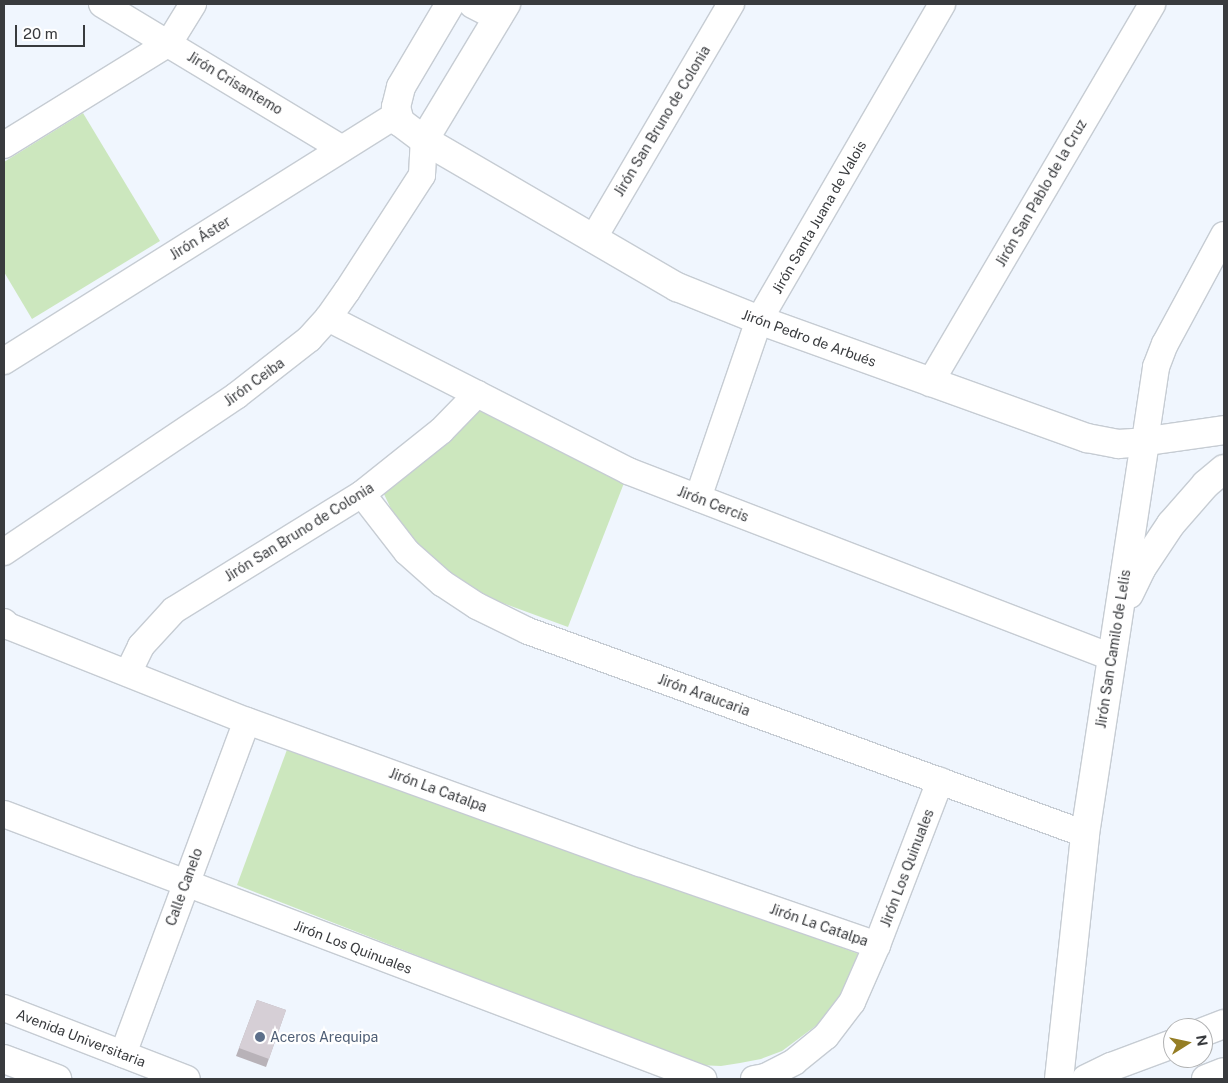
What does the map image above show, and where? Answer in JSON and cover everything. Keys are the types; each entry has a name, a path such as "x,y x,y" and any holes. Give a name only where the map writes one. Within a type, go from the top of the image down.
{"street":[{"name":"Jirón Crisantemo","path":"102,4 342,149"},
{"path":"4,146 169,43 192,4"},
{"path":"396,115 397,97 401,87 450,4"},
{"path":"424,140 502,10 473,4"},
{"name":"Jirón San Bruno de Colonia","path":"593,239 731,4"},
{"name":"Jirón Santa Juana de Valois","path":"698,498 759,320 942,4"},
{"name":"Jirón San Pablo de la Cruz","path":"930,383 1152,4"},
{"name":"Jirón Pedro de Arbués","path":"396,115 400,122 424,140 677,288 759,320 1087,438 1118,444 1224,430"},
{"name":"Jirón Áster","path":"4,361 396,115"},
{"name":"Jirón Ceiba","path":"4,552 264,376 309,339 328,318 422,174 424,140"},
{"name":"Jirón San Camilo de Lelis","path":"1059,1079 1085,834 1156,367 1162,351 1224,235"},
{"name":"Jirón Cercis","path":"328,318 628,471 1111,657"},
{"name":"Jirón San Bruno de Colonia","path":"128,673 141,646 174,610 362,494 441,431 477,394"},
{"path":"1118,617 1141,569 1171,524 1206,484 1224,469"},
{"name":"Jirón Araucaria","path":"362,494 407,552 442,584 477,606 528,631 1085,834"},
{"name":"Jirón La Catalpa","path":"4,622 8,626 246,721 640,863 877,945"},
{"name":"Calle Canelo","path":"123,1054 246,721"},
{"name":"Jirón Los Quinuales","path":"754,1079 765,1077 794,1062 826,1036 852,1002 877,945 940,781"},
{"name":"Jirón Los Quinuales","path":"4,814 703,1079"},
{"name":"Avenida Universitaria","path":"4,1008 187,1079"},
{"path":"1086,1079 1111,1067 1163,1048"},
{"path":"4,1059 57,1079"},
{"path":"1206,1079 1224,1072"}],"green space":[{"path":"83,113 160,241 32,319 4,272 4,162"},
{"path":"476,405 624,483 568,627 489,598 450,573 415,543 393,513 383,492"},
{"path":"288,747 859,954 840,1001 825,1019 782,1051 761,1059 740,1063 721,1066 697,1065 237,885"}],"building":[{"name":"Aceros Arequipa","path":"257,1000 286,1010 269,1059 239,1048"}],"place":[{"name":"Aceros Arequipa","path":"260,1037"}]}
